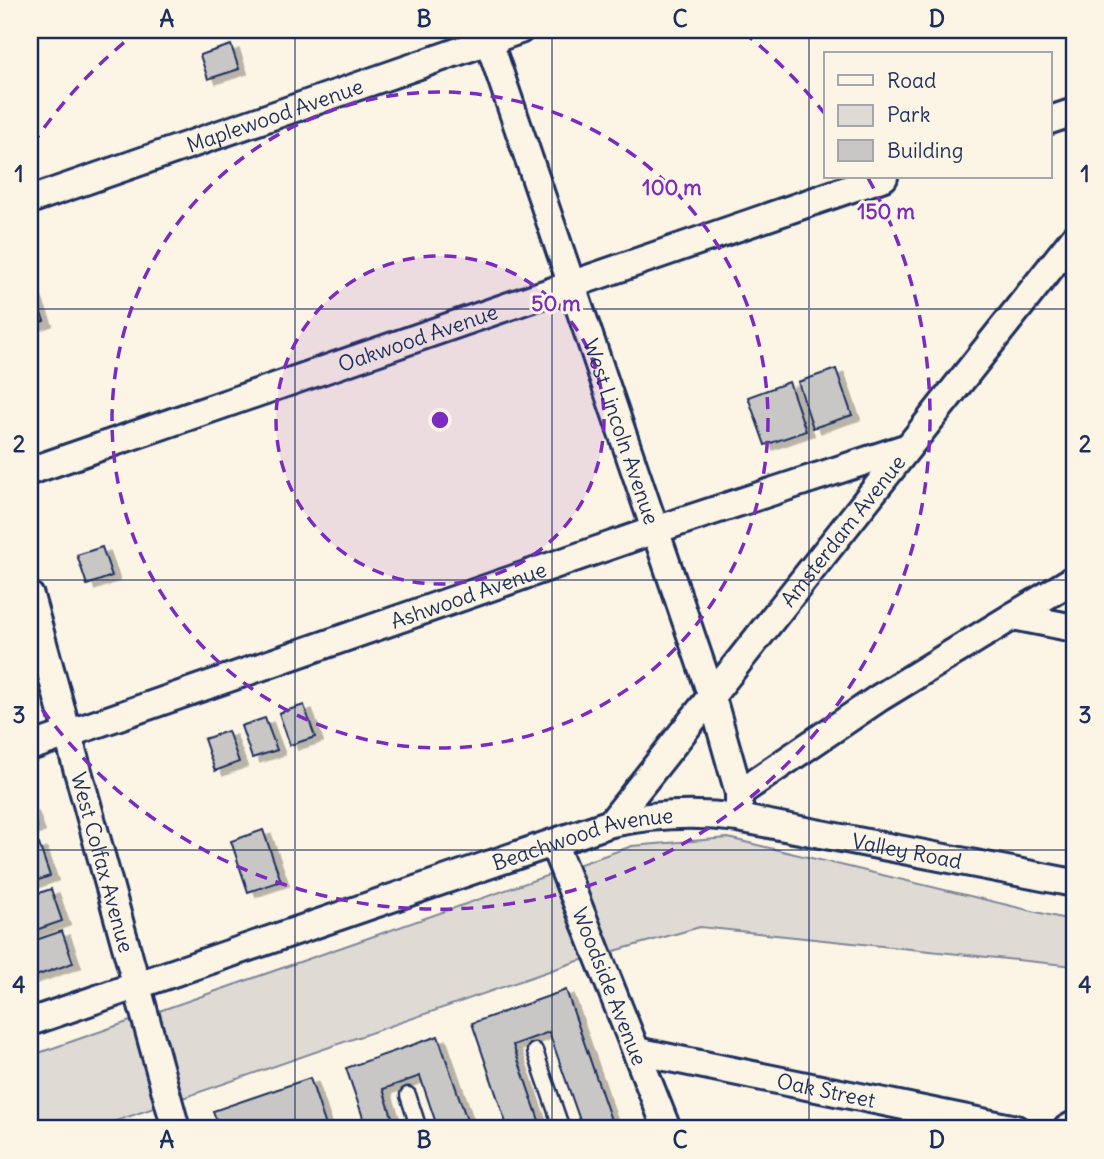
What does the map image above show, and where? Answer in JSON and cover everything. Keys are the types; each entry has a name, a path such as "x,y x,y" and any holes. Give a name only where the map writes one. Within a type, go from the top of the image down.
{"street":[{"name":"Maplewood Avenue","path":"30,200 487,35 520,30"},
{"name":"West Lincoln Avenue","path":"487,35 710,694 738,806"},
{"path":"1052,119 1074,112"},
{"name":"Oakwood Avenue","path":"30,471 881,178"},
{"name":"Amsterdam Avenue","path":"611,823 710,694 1074,238"},
{"name":"Ashwood Avenue","path":"30,747 654,530 908,447"},
{"path":"738,806 879,698 1074,579"},
{"name":"West Colfax Avenue","path":"30,596 137,986 170,1128"},
{"path":"1013,615 1074,628"},
{"name":"Beachwood Avenue","path":"30,1022 554,845 611,823 738,806"},
{"name":"Valley Road","path":"738,806 1074,883"},
{"name":"Woodside Avenue","path":"554,845 636,1051 662,1128"},
{"name":"Oak Street","path":"636,1051 1016,1129"},
{"path":"1067,1129 1074,1125"}],"lane":[{"path":"535,1051 562,1129"},
{"path":"408,1096 419,1129"}],"green space":[{"path":"728,838 1074,921 1074,966 700,927 575,962 93,1129 30,1129 30,1056 632,846"}],"building":[{"path":"231,45 239,69 208,79 200,55"},
{"path":"30,290 44,321 30,326"},
{"path":"836,369 852,415 813,428 798,382"},
{"path":"789,382 806,431 765,445 748,397"},
{"path":"102,547 112,576 87,585 77,555"},
{"path":"304,705 315,737 290,745 279,713"},
{"path":"265,718 277,750 252,758 241,726"},
{"path":"228,731 239,762 215,771 204,739"},
{"path":"30,807 37,827 30,830"},
{"path":"263,830 281,881 248,892 231,841"},
{"path":"39,844 50,876 30,883 30,847"},
{"path":"51,889 62,921 30,932 30,896"},
{"path":"62,931 73,963 30,978 30,942"},
{"path":"566,990 612,1123 583,1129 549,1032 513,1045 542,1129 499,1129 507,1126 472,1023"},
{"path":"438,1036 470,1129 438,1129 420,1076 383,1089 396,1129 367,1129 346,1068"},
{"path":"310,1078 327,1129 292,1129 290,1124 276,1129 220,1129 213,1111"}]}
